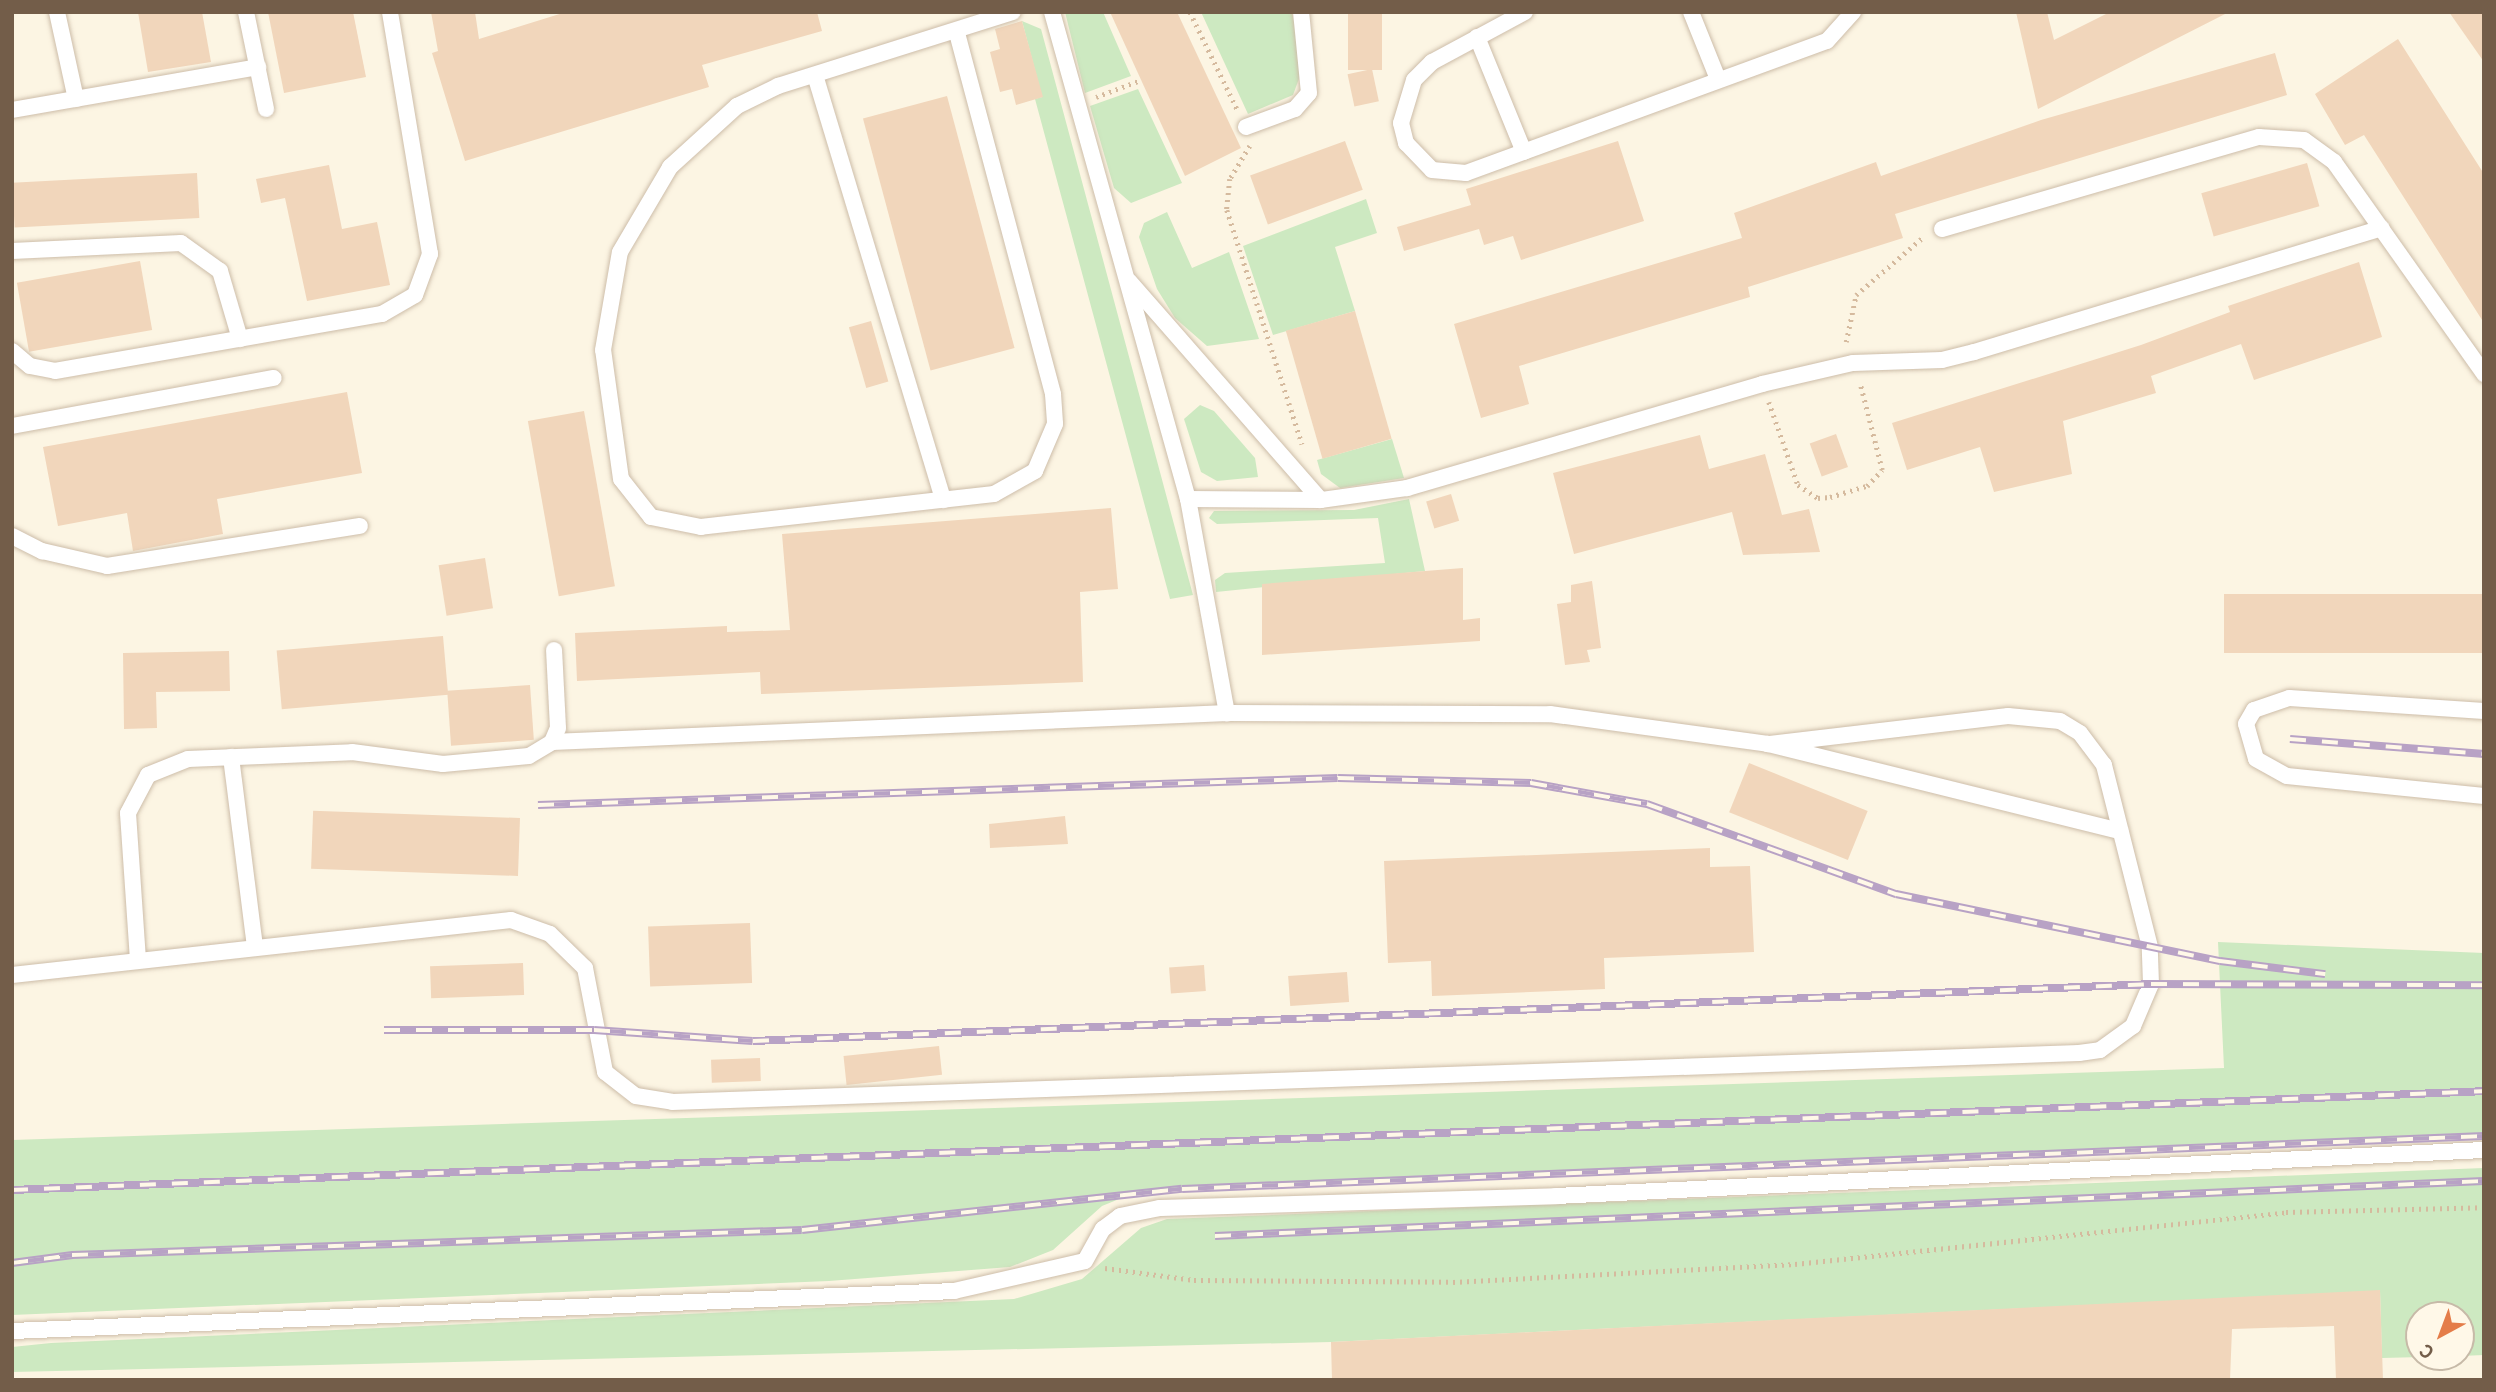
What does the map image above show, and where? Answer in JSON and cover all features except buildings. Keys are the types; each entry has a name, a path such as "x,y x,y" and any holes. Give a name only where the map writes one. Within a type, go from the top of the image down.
{"lane":[{"path":"57,12 76,99"},
{"path":"246,12 266,109"},
{"path":"12,351 30,366 54,371 393,311 424,283 430,254 390,12"},
{"path":"957,33 1055,424 1049,448 1018,486 943,500 676,526 651,517 621,479 603,350 620,252 643,207 702,132 737,106 815,75 957,33 1013,12"},
{"path":"1052,12 1188,499 1227,713"},
{"path":"1246,127 1295,109 1309,93 1301,12"},
{"path":"1525,12 1477,37 1414,80 1403,99 1406,143 1417,160 1450,174 1524,152 1827,41 1853,12"},
{"path":"1691,12 1718,79"},
{"path":"1477,37 1524,152"},
{"path":"12,110 258,67"},
{"path":"815,75 943,500"},
{"path":"1942,229 2283,135 2320,149 2382,228 2484,374"},
{"path":"1188,499 1321,500 1407,488 1762,384 1853,363 1963,354 2382,228"},
{"path":"12,251 181,243 220,271 240,338"},
{"path":"1125,277 1321,500"},
{"path":"12,426 274,378"},
{"path":"12,536 42,551 107,566 360,526"},
{"path":"552,742 559,712 554,650"},
{"path":"2484,711 2289,698 2254,710 2246,724 2256,759 2287,776 2484,796"},
{"path":"138,960 128,834 135,791 165,765 231,757 352,752 443,764 529,756 552,742 1227,713 1550,714 1768,744 2120,831"},
{"path":"12,975 492,920 530,924 566,945 585,968 605,1072 636,1096 672,1102 2079,1053 2101,1050 2133,1026 2151,984 2150,947 2099,756 2060,721 2008,716 1768,744"},
{"path":"231,757 255,947"},
{"path":"12,1331 954,1292 1085,1261 1103,1229 1120,1216 1160,1208 1556,1196 2484,1150"}],"path":[{"path":"1191,12 1246,127"},
{"path":"1077,105 1141,80"},
{"path":"1234,169 1226,195 1230,226 1303,448"},
{"path":"1762,384 1798,485 1818,498 1867,486 1882,470 1845,328 1856,295 1901,250 1942,229"},
{"path":"1085,1261 1160,1279 1453,1282 1795,1264 2286,1212 2484,1206"}],"green space":[{"path":"1065,12 1103,12 1131,76 1085,93"},
{"path":"1201,12 1292,12 1303,68 1293,95 1248,114"},
{"path":"1022,21 1041,29 1193,595 1170,599 1035,99 1042,97"},
{"path":"1138,89 1182,183 1131,203 1114,188 1090,106"},
{"path":"1366,199 1377,233 1335,247 1355,311 1273,335 1243,246"},
{"path":"1167,212 1192,268 1229,252 1259,339 1207,346 1175,318 1157,289 1139,237 1144,223"},
{"path":"1200,405 1214,411 1255,458 1258,477 1217,481 1201,472 1184,419"},
{"path":"1392,439 1404,478 1340,488 1321,474 1317,460"},
{"path":"1409,499 1425,571 1216,592 1215,580 1225,573 1385,563 1378,518 1217,524 1209,518 1214,511 1354,510"},
{"path":"2218,942 2484,953 2484,1136 1182,1189 1129,1195 1102,1206 1053,1250 1010,1267 829,1281 12,1315 12,1140 2224,1068"},
{"path":"2484,1168 2484,1355 2475,1355 2475,1301 2405,1301 2405,1357 2382,1358 2380,1291 1331,1342 12,1372 12,1347 51,1343 1014,1299 1082,1279 1141,1228 1167,1219"}],"railway":[{"path":"2290,739 2484,754"},
{"path":"538,805 1338,778 1531,783 1647,804 1896,894 2220,961 2325,974"},
{"path":"384,1030 594,1030 753,1041 2151,984 2484,985"},
{"path":"12,1190 2484,1091"},
{"path":"12,1263 72,1255 802,1230 1182,1189 2484,1136"},
{"path":"1215,1236 2484,1181"}]}
